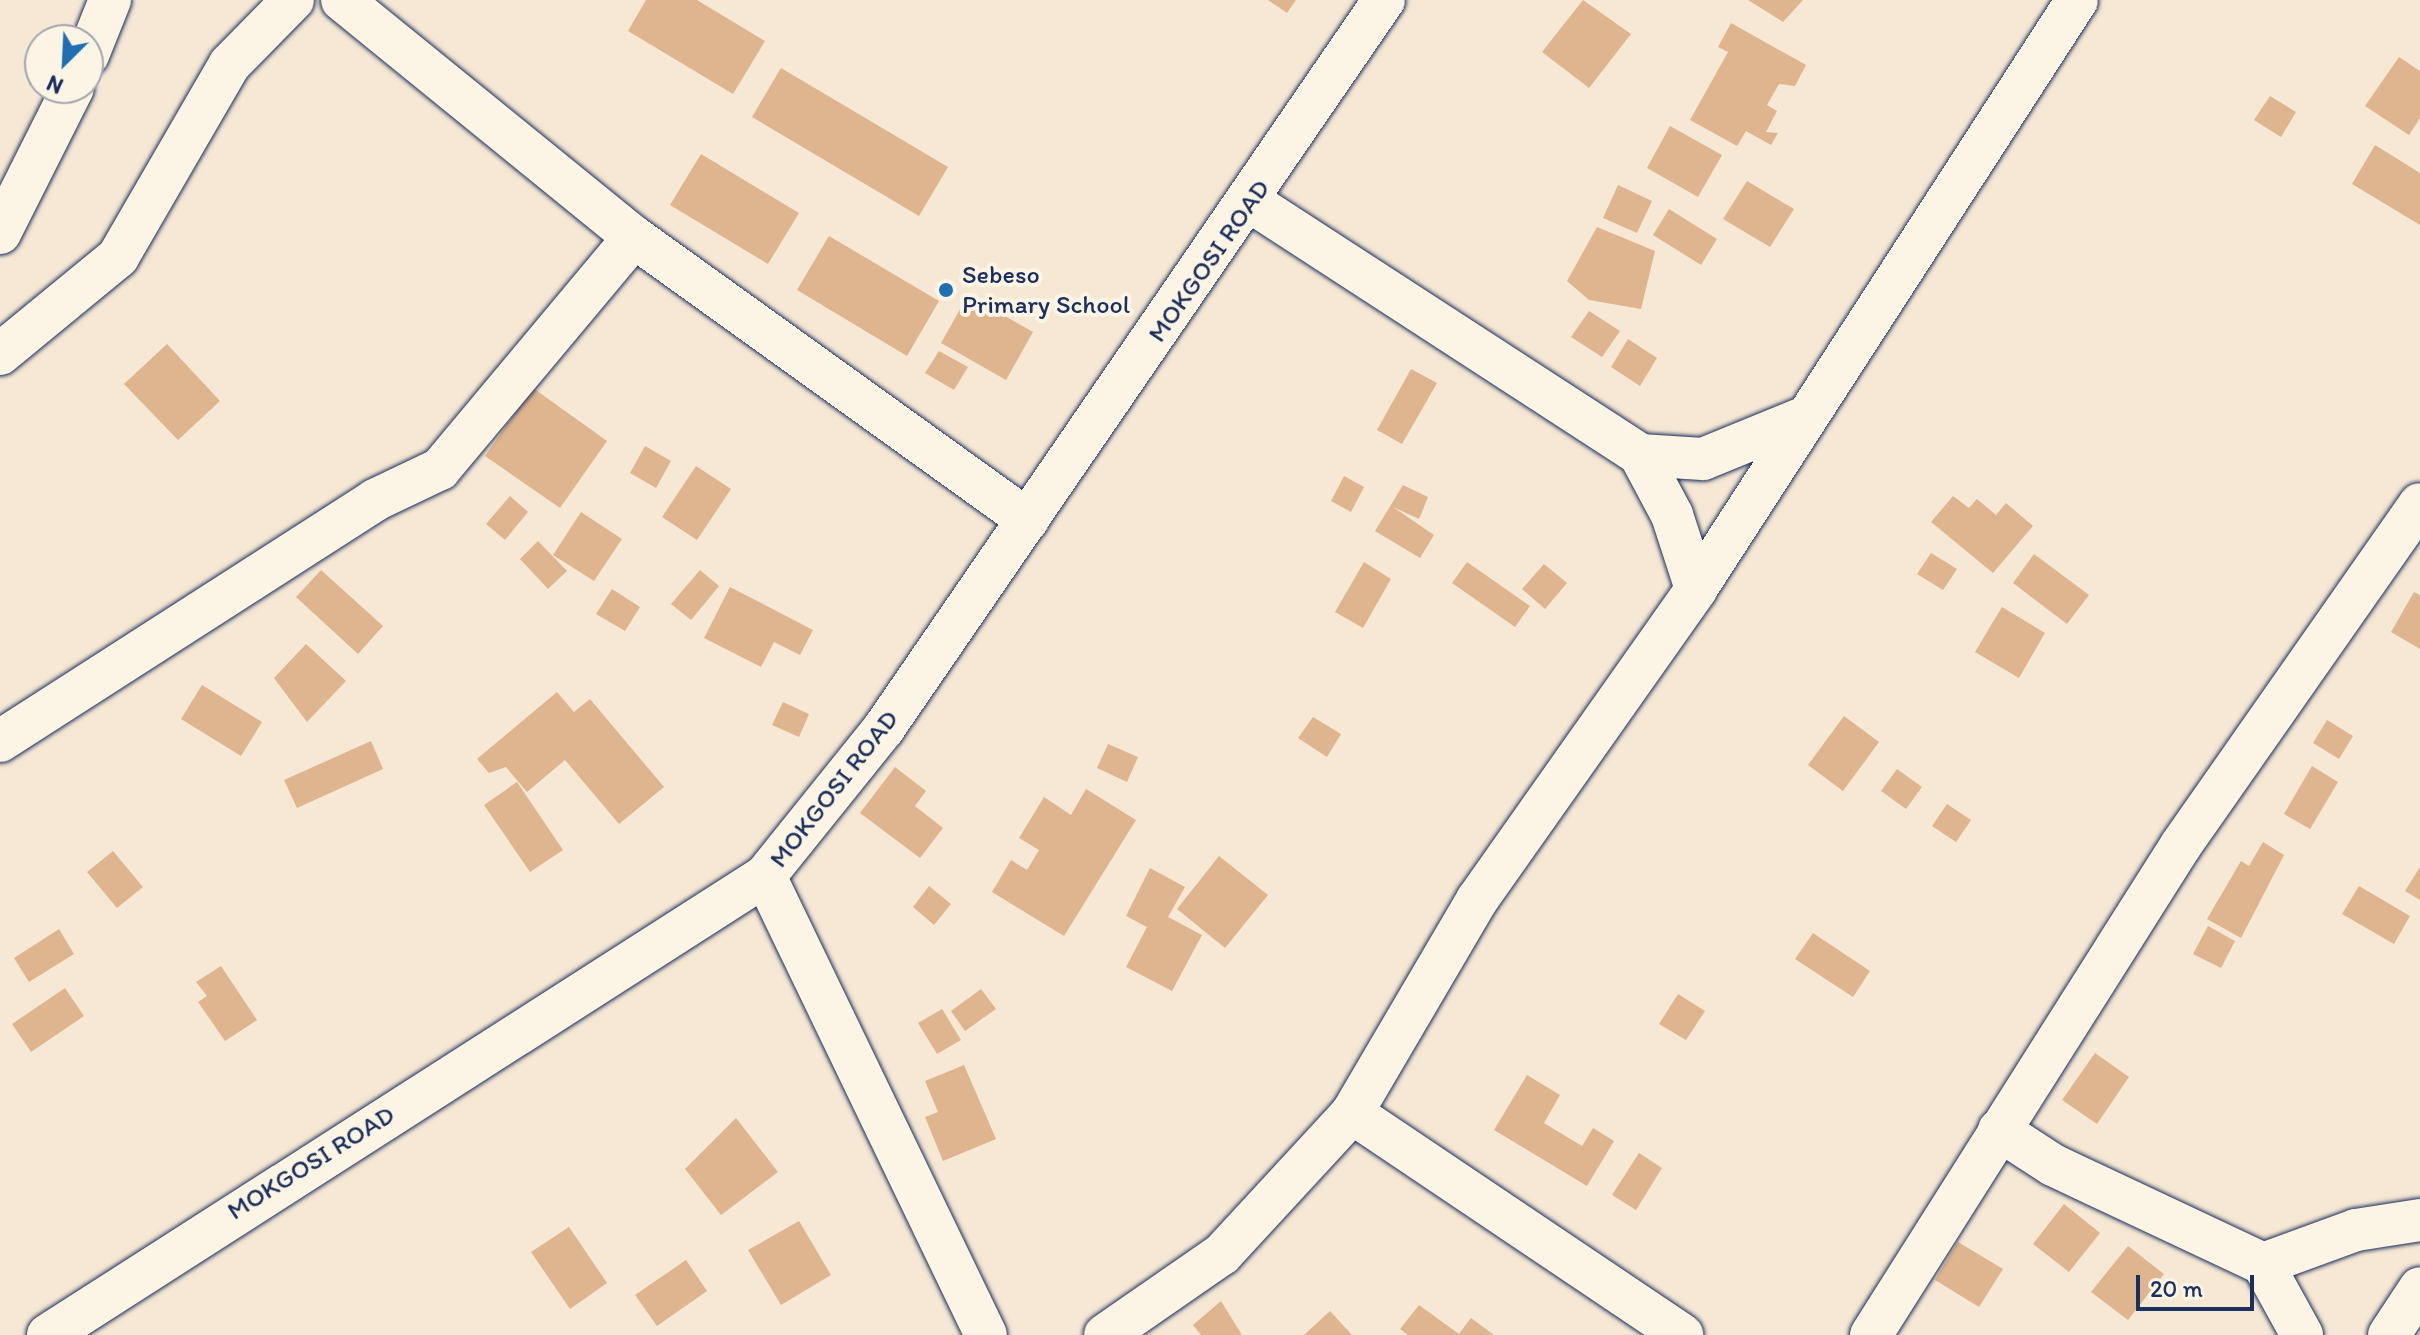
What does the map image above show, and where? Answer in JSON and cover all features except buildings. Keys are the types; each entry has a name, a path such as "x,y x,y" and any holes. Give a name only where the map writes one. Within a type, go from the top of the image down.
{"street":[{"path":"100,24 110,0"},
{"path":"0,354 118,257 230,64 293,0"},
{"path":"342,0 634,237 1028,520"},
{"name":"MOKGOSI ROAD","path":"48,1335 765,876 884,728 1251,202 1384,0"},
{"path":"1105,1335 1222,1254 1352,1113 1477,900 1696,589 1801,419 2077,0"},
{"path":"0,233 65,104"},
{"path":"1251,202 1640,455 1672,515 1696,589"},
{"path":"0,741 375,500 440,469 634,237"},
{"path":"1640,455 1703,459 1801,419"},
{"path":"1871,1335 2181,845 2420,504"},
{"path":"765,876 986,1335"},
{"path":"1352,1113 1682,1335"},
{"path":"1999,1130 2053,1165 2263,1264 2302,1335"},
{"path":"2263,1264 2356,1230 2420,1220"},
{"path":"2389,1335 2420,1288"}],"place":[{"name":"Sebeso Primary School","path":"946,290"}]}
